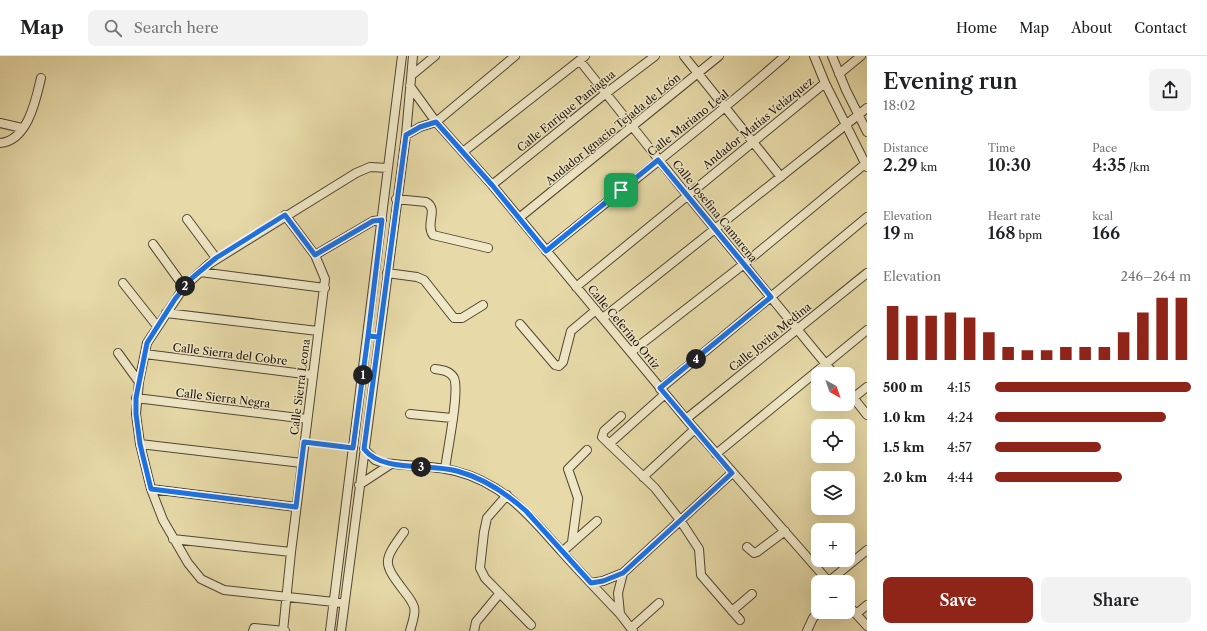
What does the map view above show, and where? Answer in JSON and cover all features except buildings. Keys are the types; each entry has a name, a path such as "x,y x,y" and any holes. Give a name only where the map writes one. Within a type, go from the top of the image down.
{"street":[{"path":"330,631 402,56"},
{"path":"340,631 396,199 406,135 413,56"},
{"path":"412,75 435,56"},
{"path":"406,135 420,127 436,122 514,56"},
{"name":"Calle Enrique Paniagua","path":"492,185 605,94 655,56"},
{"path":"684,56 781,177"},
{"name":"Andador Ignacio Tejada de León","path":"519,218 633,128 719,56"},
{"name":"Calle Mariano Leal","path":"546,251 658,160 725,109 785,56"},
{"path":"631,352 866,166 825,84 814,56"},
{"path":"832,56 867,132"},
{"path":"839,74 861,56"},
{"path":"463,152 583,58"},
{"name":"Calle Josefina Camarena","path":"583,58 605,94 686,195 828,367"},
{"path":"0,144 9,141 22,128 32,112 41,78"},
{"name":"Andador Matías Velázquez","path":"576,287 686,195 825,84"},
{"name":"Calle Ceferino Ortiz","path":"410,86 436,122 492,185 686,419 822,575"},
{"path":"603,318 867,108"},
{"path":"0,124 22,128"},
{"path":"343,603 224,590 208,583 195,573 163,520 151,489 136,420 136,398 147,343 184,288 200,272 216,258 285,215 364,169 378,167 388,168"},
{"path":"396,199 426,202 429,204 432,211 430,228 433,235 488,248"},
{"name":"Calle Sierra Leona","path":"284,631 286,597 296,507 312,375 325,288 324,275 315,255 285,215"},
{"path":"609,444 663,391 771,297 867,217"},
{"path":"187,219 216,258"},
{"path":"315,255 373,221 382,220"},
{"path":"153,244 184,288"},
{"path":"200,272 325,288"},
{"path":"387,273 424,280 454,318 462,318 483,305"},
{"name":"Calle Jovita Medina","path":"686,419 867,273"},
{"path":"124,283 157,326"},
{"path":"520,324 555,365 559,366 563,362 571,331 596,310"},
{"path":"166,313 318,331"},
{"path":"716,454 867,330"},
{"path":"368,336 379,337"},
{"path":"118,352 139,382"},
{"name":"Calle Sierra del Cobre","path":"145,354 312,375"},
{"path":"435,369 447,371 455,382 452,418 444,469"},
{"path":"855,393 867,387"},
{"name":"Calle Sierra Negra","path":"136,398 307,419"},
{"path":"855,400 867,415"},
{"path":"410,414 452,418"},
{"path":"621,416 604,431 602,437 655,488 680,520 699,549 702,576 740,620"},
{"path":"643,477 695,429"},
{"path":"140,444 302,463"},
{"path":"364,449 375,460 391,464 444,469 474,477 507,495 526,511 620,614 632,630 659,603"},
{"path":"572,542 578,498 568,469 587,450"},
{"path":"359,485 391,464"},
{"path":"591,583 603,581 623,573 732,473"},
{"path":"151,489 296,507"},
{"path":"507,495 487,518 480,568 485,578 531,625"},
{"path":"562,552 597,521"},
{"path":"747,547 754,553 757,552 785,531"},
{"path":"404,532 388,555 387,560 390,572 410,598 414,608 410,631"},
{"path":"173,538 291,552"},
{"path":"837,575 867,550"},
{"path":"620,614 618,594 623,573"},
{"path":"474,631 476,622 500,593"},
{"path":"732,611 752,594"},
{"path":"867,605 856,614 867,626"},
{"path":"807,631 813,619"},
{"path":"254,629 284,631"}],"path":[{"path":"304,442 353,448"}],"route":[{"path":"621,190 546,251 492,185 436,122 420,127 406,135 396,199 379,337 368,336 353,448 304,442 296,507 151,489 140,444 136,414 136,398 141,366 147,343 175,299 192,278 216,258 285,215 315,255 373,221 382,220 368,336 379,337 364,449 375,460 383,463 456,471 474,477 493,486 507,495 526,511 591,583 597,583 623,573 732,473 660,388 771,297 658,160 621,190"}]}
